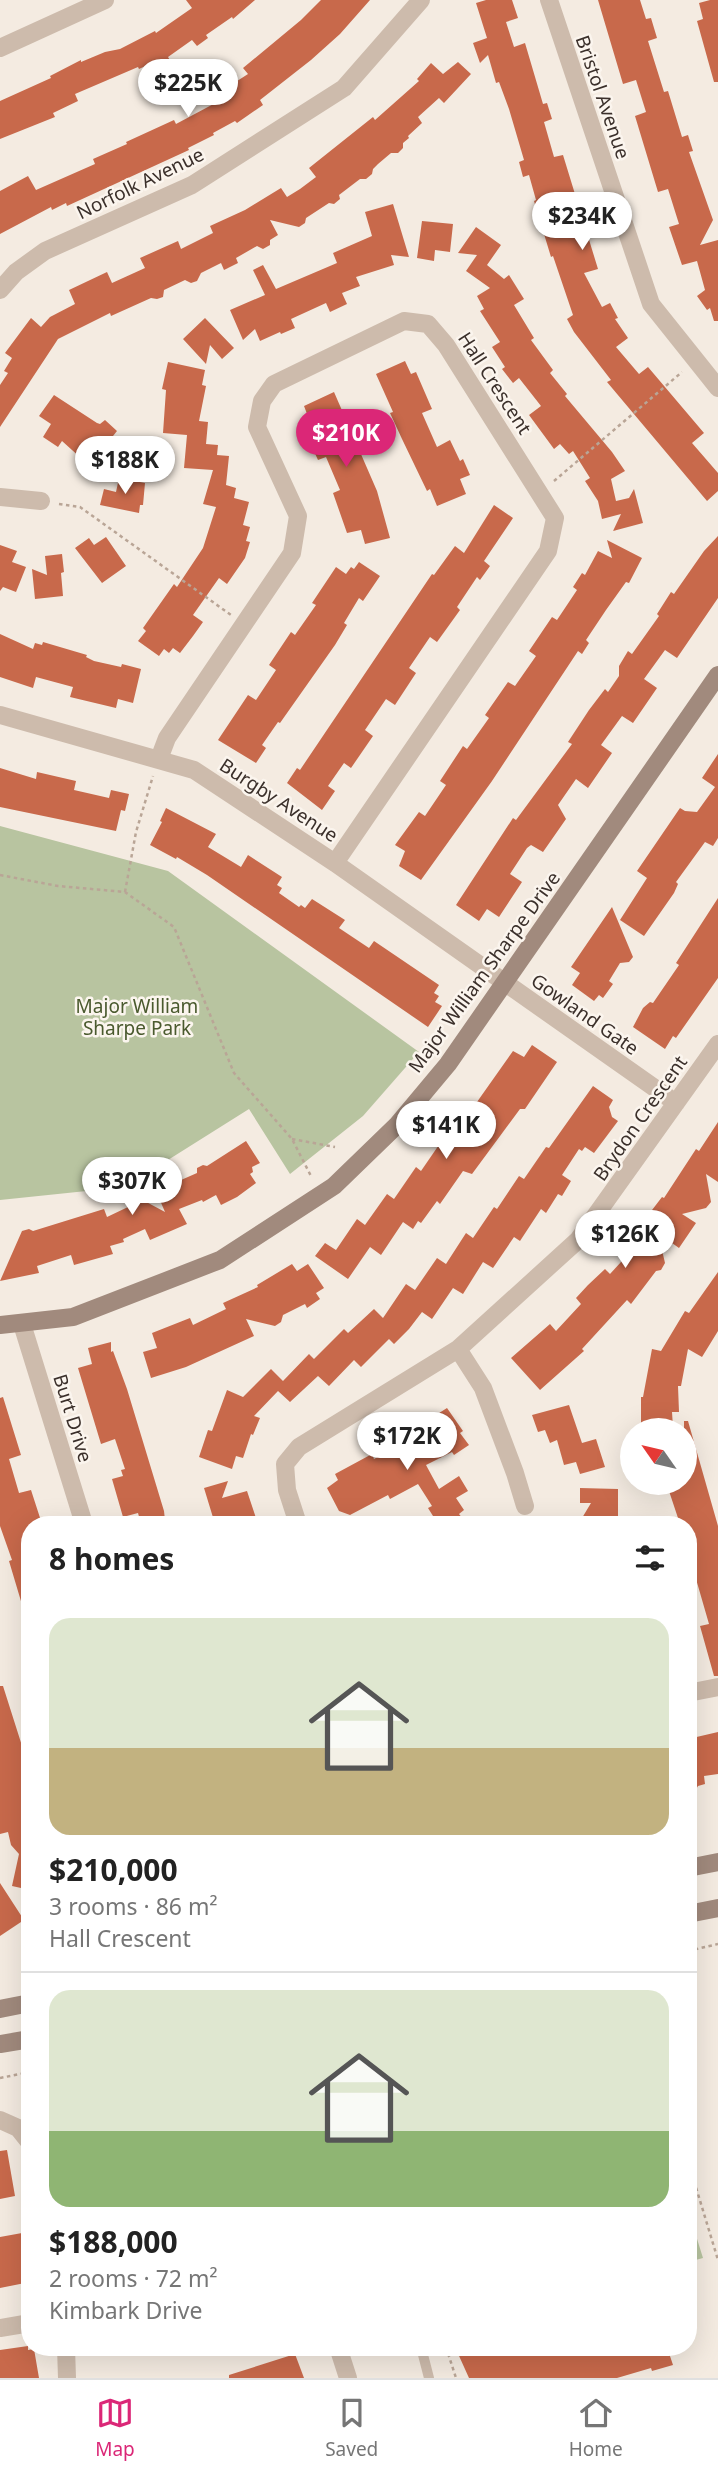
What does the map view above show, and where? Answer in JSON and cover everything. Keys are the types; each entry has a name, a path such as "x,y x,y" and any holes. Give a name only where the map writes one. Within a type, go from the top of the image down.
{"street":[{"path":"0,48 105,0"},
{"name":"Norfolk Avenue","path":"0,290 16,272 45,251 192,185 344,88 421,0"},
{"name":"Bristol Avenue","path":"549,0 651,303 718,388"},
{"name":"Hall Crescent","path":"159,759 167,738 292,553 298,516 257,427 262,401 274,384 404,321 428,324 446,345 555,518 548,551 335,863"},
{"path":"699,365 718,358"},
{"path":"0,497 41,501"},
{"name":"Major William Sharpe Drive","path":"0,1325 72,1317 220,1260 334,1186 397,1125 448,1064 718,675"},
{"name":"Burgby Avenue","path":"0,715 194,770 335,863 504,984"},
{"name":"Gowland Gate","path":"504,984 676,1103"},
{"name":"Brydon Crescent","path":"295,1516 287,1490 285,1464 299,1447 458,1349 578,1240 718,1044"},
{"name":"Burt Drive","path":"22,1324 82,1516"},
{"path":"458,1349 483,1388 515,1473 524,1506"},
{"path":"697,1691 718,1687"},
{"path":"697,1866 718,1862"},
{"path":"697,1912 718,1908"},
{"path":"0,2009 21,2005"},
{"path":"0,2044 21,2040"},
{"path":"0,2120 21,2132"},
{"path":"0,2328 21,2324"},
{"path":"66,2356 67,2378"},
{"path":"341,2356 348,2378"}],"lane":[{"path":"423,2356 429,2378"}],"path":[{"path":"541,493 699,365"},
{"path":"41,501 80,507 245,625"},
{"path":"125,892 136,832 159,759"},
{"path":"0,875 58,886 125,892 174,928 234,1073 292,1139 321,1194"},
{"path":"292,1139 335,1147"},
{"path":"697,1949 718,1944"},
{"path":"0,2078 21,2074"},
{"path":"697,2191 718,2260"},
{"path":"449,2356 456,2378"}],"green space":[{"name":"Major William Sharpe Park","path":"0,826 168,871 419,1052 363,1116 290,1174 249,1109 125,1187 0,1200"},
{"path":"697,2239 703,2258 697,2260"}],"building":[{"path":"186,0 255,0 233,19 232,17 206,35 208,38 197,46 192,40 168,57 171,62 157,69 154,62 139,69 138,67 75,94 78,101 53,113 55,117 0,139 0,101 51,78 50,76 81,60 120,49 155,31 156,33 192,8"},
{"path":"321,0 370,0 340,34 260,100 263,105 237,123 235,121 188,148 189,150 67,206 66,203 52,210 51,207 0,234 0,191 28,176 36,190 95,164 93,159 127,144 126,142 174,120 176,124 236,92 231,85 248,74 243,68"},
{"path":"486,0 512,0 518,18 506,22 514,47 525,43 543,104 547,103 552,119 544,122 554,157 563,155 598,269 584,273 602,307 610,303 618,318 615,319 628,338 616,347 639,374 648,367 704,433 692,443 718,473 718,491 707,501 607,382 611,380 567,319 573,315 553,256 551,257 529,175 523,177 519,162 524,160 509,109 499,82 496,83 488,55 480,63 473,43 487,38 476,3"},
{"path":"598,0 640,0 646,19 651,18 657,38 648,41 664,92 668,91 682,137 688,135 693,151 689,152 713,220 700,245 718,240 718,321 714,321 710,308 707,310 697,296 705,290 697,261 682,265 669,227 679,224 668,189 658,192 635,116 646,112 636,80 623,84"},
{"path":"718,0 718,82 714,82 697,21 703,19 699,3"},
{"path":"458,62 471,74 444,103 439,98 418,117 422,123 408,136 403,148 398,153 391,153 366,179 360,179 339,195 340,199 334,204 329,203 306,218 305,223 299,227 270,220 278,235 263,249 257,246 236,258 238,263 224,270 221,263 201,273 197,281 191,283 185,280 164,290 163,297 151,298 111,316 110,313 58,339 0,427 0,385 8,373 4,371 12,358 5,353 31,318 41,327 50,317 75,304 69,290 107,272 112,283 145,268 140,258 178,241 181,249 213,233 210,226 245,210 281,188 287,197 316,177 309,168 373,117 375,120 419,81 417,79 431,63 443,74"},
{"path":"393,204 409,257 391,255 394,265 356,277 360,286 342,293 347,304 330,312 326,303 291,319 295,328 260,341 255,329 243,340 230,310 265,295 253,270 263,265 276,289 337,263 333,253 372,236 365,212"},
{"path":"422,221 453,224 450,252 435,250 434,261 417,258"},
{"path":"476,227 501,245 487,265 504,279 509,275 524,299 514,305 534,338 531,340 553,370 550,373 625,471 611,479 616,501 629,498 634,489 643,523 613,531 621,514 602,519 598,501 585,481 590,478 573,451 569,454 560,444 554,449 529,415 541,406 519,378 513,383 502,369 505,367 492,347 500,342 480,311 484,309 477,296 490,288 466,271 477,255 458,253"},
{"path":"205,318 234,348 222,359 210,345 206,364 183,339"},
{"path":"405,361 411,374 416,372 432,409 422,413 437,447 450,440 470,475 460,479 466,494 437,506 402,439 376,374"},
{"path":"168,362 205,370 202,385 206,386 199,421 208,422 206,444 218,445 217,455 229,456 226,485 236,488 234,498 249,502 243,525 250,527 246,541 250,542 245,558 227,584 219,578 193,615 203,622 180,653 173,648 169,653 164,649 159,656 138,641 146,631 143,628 174,584 177,587 203,548 216,507 203,504 213,470 184,468 187,435 163,433 166,390 162,389"},
{"path":"334,392 377,491 390,538 365,544 361,530 347,533 333,493 340,490 326,457 318,460 301,423 309,419 304,406"},
{"path":"54,395 97,423 105,420 117,431 113,436 119,441 99,462 88,453 82,459 62,441 58,447 43,437 51,424 39,416"},
{"path":"119,478 145,483 143,505 140,505 139,513 100,505 104,489 116,492"},
{"path":"494,505 513,518 484,561 490,566 480,580 477,577 457,607 460,610 437,642 430,637 409,668 416,673 395,705 386,699 365,730 373,736 351,768 344,763 328,786 335,791 322,810 287,783 297,768 300,770 432,574 434,575 455,546 464,553"},
{"path":"718,536 718,598 677,658 665,650 644,679 657,688 633,723 622,716 601,745 612,753 588,788 576,779 558,805 566,819 543,852 531,845 527,848 510,874 522,882 499,917 487,909 479,921 456,905 513,818 516,820 572,744 568,742 589,710 605,689 608,692 619,676 619,666 628,651 632,654 659,616 657,614 671,592 674,594"},
{"path":"106,537 126,566 102,583 75,548 89,538 94,545"},
{"path":"607,540 642,558 629,583 626,582 606,610 586,640 589,643 582,654 578,651 492,781 421,880 399,866 405,851 395,845 419,812 425,816 446,785 440,781 463,746 467,749 489,718 485,715 508,682 515,686 536,656 529,651 552,617 557,620 577,590 573,587 582,573 585,575 598,551 612,558"},
{"path":"0,545 17,551 12,562 26,567 16,592 3,587 0,591"},
{"path":"62,554 63,596 35,599 32,569 47,575 45,556"},
{"path":"359,562 380,576 363,601 359,598 335,645 262,745 266,748 256,763 218,740 248,695 256,700 276,670 269,665 291,632 295,635 316,605 312,603 336,567 346,574"},
{"path":"0,634 33,649 35,643 42,645 43,642 87,655 86,657 94,661 141,669 133,703 118,699 116,708 70,697 73,687 36,677 33,688 0,677"},
{"path":"718,754 718,838 713,846 705,842 676,882 678,884 674,893 644,936 620,920 647,878 637,871 680,808 697,812 715,787 702,778"},
{"path":"0,768 36,779 37,772 76,781 74,790 109,798 111,790 129,794 125,811 121,810 116,831 0,807"},
{"path":"166,808 216,834 208,847 241,867 248,855 282,877 277,885 282,888 279,893 299,907 301,905 305,908 312,899 345,920 339,928 369,948 374,941 439,985 434,993 439,996 435,1002 442,1006 428,1027 207,875 150,845"},
{"path":"718,898 718,978 676,1038 673,1036 665,1049 633,1027 643,1008 650,1002 653,1003 679,965 676,963"},
{"path":"612,907 633,957 629,962 620,963 609,981 613,984 603,998 599,995 594,1001 572,985 580,973 571,967"},
{"path":"532,1045 557,1062 525,1109 520,1109 472,1174 463,1171 440,1204 437,1201 421,1223 418,1221 413,1229 403,1222 381,1255 370,1247 348,1279 315,1256 325,1243 336,1250 357,1219 365,1225 387,1194 394,1199 416,1167 421,1171 443,1139 448,1143 513,1051 524,1057"},
{"path":"593,1086 613,1100 609,1107 612,1117 618,1121 594,1153 585,1147 582,1151 579,1149 562,1175 571,1181 562,1196 558,1194 546,1213 541,1209 520,1241 514,1237 493,1268 483,1262 463,1294 453,1288 432,1319 422,1312 394,1344 389,1339 361,1367 354,1360 329,1386 318,1376 290,1402 278,1391 254,1416 260,1418 253,1435 251,1434 243,1458 236,1456 232,1469 199,1457 208,1430 212,1431 227,1390 243,1397 271,1369 283,1381 309,1354 314,1359 344,1329 348,1333 374,1309 383,1318 406,1284 415,1290 437,1258 446,1264 466,1233 473,1238 519,1176 524,1179 546,1147 549,1148"},
{"path":"718,1122 718,1182 706,1174 711,1202 706,1208 682,1214 696,1223 679,1248 658,1233 665,1263 661,1270 656,1271 631,1304 627,1300 582,1349 584,1351 540,1390 511,1358 550,1324 556,1331 581,1304 576,1298 588,1285 605,1269 610,1274 621,1262 633,1245 629,1242 639,1227 662,1197 664,1198 696,1149 699,1151"},
{"path":"246,1141 260,1163 252,1167 253,1172 250,1174 256,1183 237,1197 221,1205 216,1195 179,1209 187,1224 150,1240 145,1229 123,1239 124,1242 110,1246 113,1254 74,1265 71,1255 37,1266 39,1273 0,1281 22,1231 33,1231 104,1209 107,1217 128,1207 130,1200 137,1197 165,1212 156,1191 197,1173 197,1168 207,1166"},
{"path":"292,1264 297,1271 308,1264 324,1288 316,1293 320,1299 307,1308 305,1304 283,1315 281,1322 275,1326 246,1319 254,1336 186,1367 151,1378 143,1352 157,1348 152,1333 190,1318 193,1325 226,1309 223,1303 258,1287 257,1285"},
{"path":"718,1272 718,1331 702,1357 688,1349 681,1386 678,1386 679,1412 672,1412 672,1418 641,1418 641,1397 652,1349 661,1351 685,1311 689,1313"},
{"path":"111,1342 111,1352 113,1351 127,1389 165,1516 139,1516 138,1513 123,1516 112,1479 123,1476 121,1470 125,1469 115,1439 101,1444 78,1368 92,1364 88,1348"},
{"path":"3,1397 21,1455 9,1459 19,1493 31,1490 39,1516 21,1516 21,1601 9,1561 12,1560 0,1526 0,1398"},
{"path":"569,1405 582,1443 596,1439 605,1467 580,1474 576,1462 564,1465 557,1440 550,1443 545,1430 538,1432 532,1415"},
{"path":"447,1408 469,1445 454,1455 452,1452 426,1465 439,1489 459,1476 468,1491 456,1498 464,1510 459,1514 461,1516 433,1516 428,1508 432,1506 418,1484 390,1499 388,1495 350,1515 339,1511 327,1488 338,1480 335,1474 372,1454 374,1459 406,1442 403,1436"},
{"path":"697,1452 718,1526 718,1676 714,1676 700,1626 709,1624 697,1582 697,1516 677,1516 670,1495 697,1495"},
{"path":"228,1481 222,1498 247,1491 255,1516 213,1516 204,1488"},
{"path":"580,1488 618,1489 618,1516 583,1516 591,1503 580,1503"},
{"path":"0,1686 3,1686 21,1743 21,1888 12,1886 19,1854 11,1845 8,1832 0,1834"},
{"path":"718,1732 718,1774 704,1776 705,1784 697,1788 697,1737"},
{"path":"0,1883 21,1915 21,1922 0,1936"},
{"path":"7,2150 15,2196 0,2199 0,2151"},
{"path":"21,2233 21,2284 0,2288 0,2237"},
{"path":"21,2347 21,2356 35,2356 39,2378 0,2378 0,2350"},
{"path":"296,2356 304,2378 229,2378 229,2375"},
{"path":"459,2356 670,2356 673,2365 617,2378 469,2378"}]}
